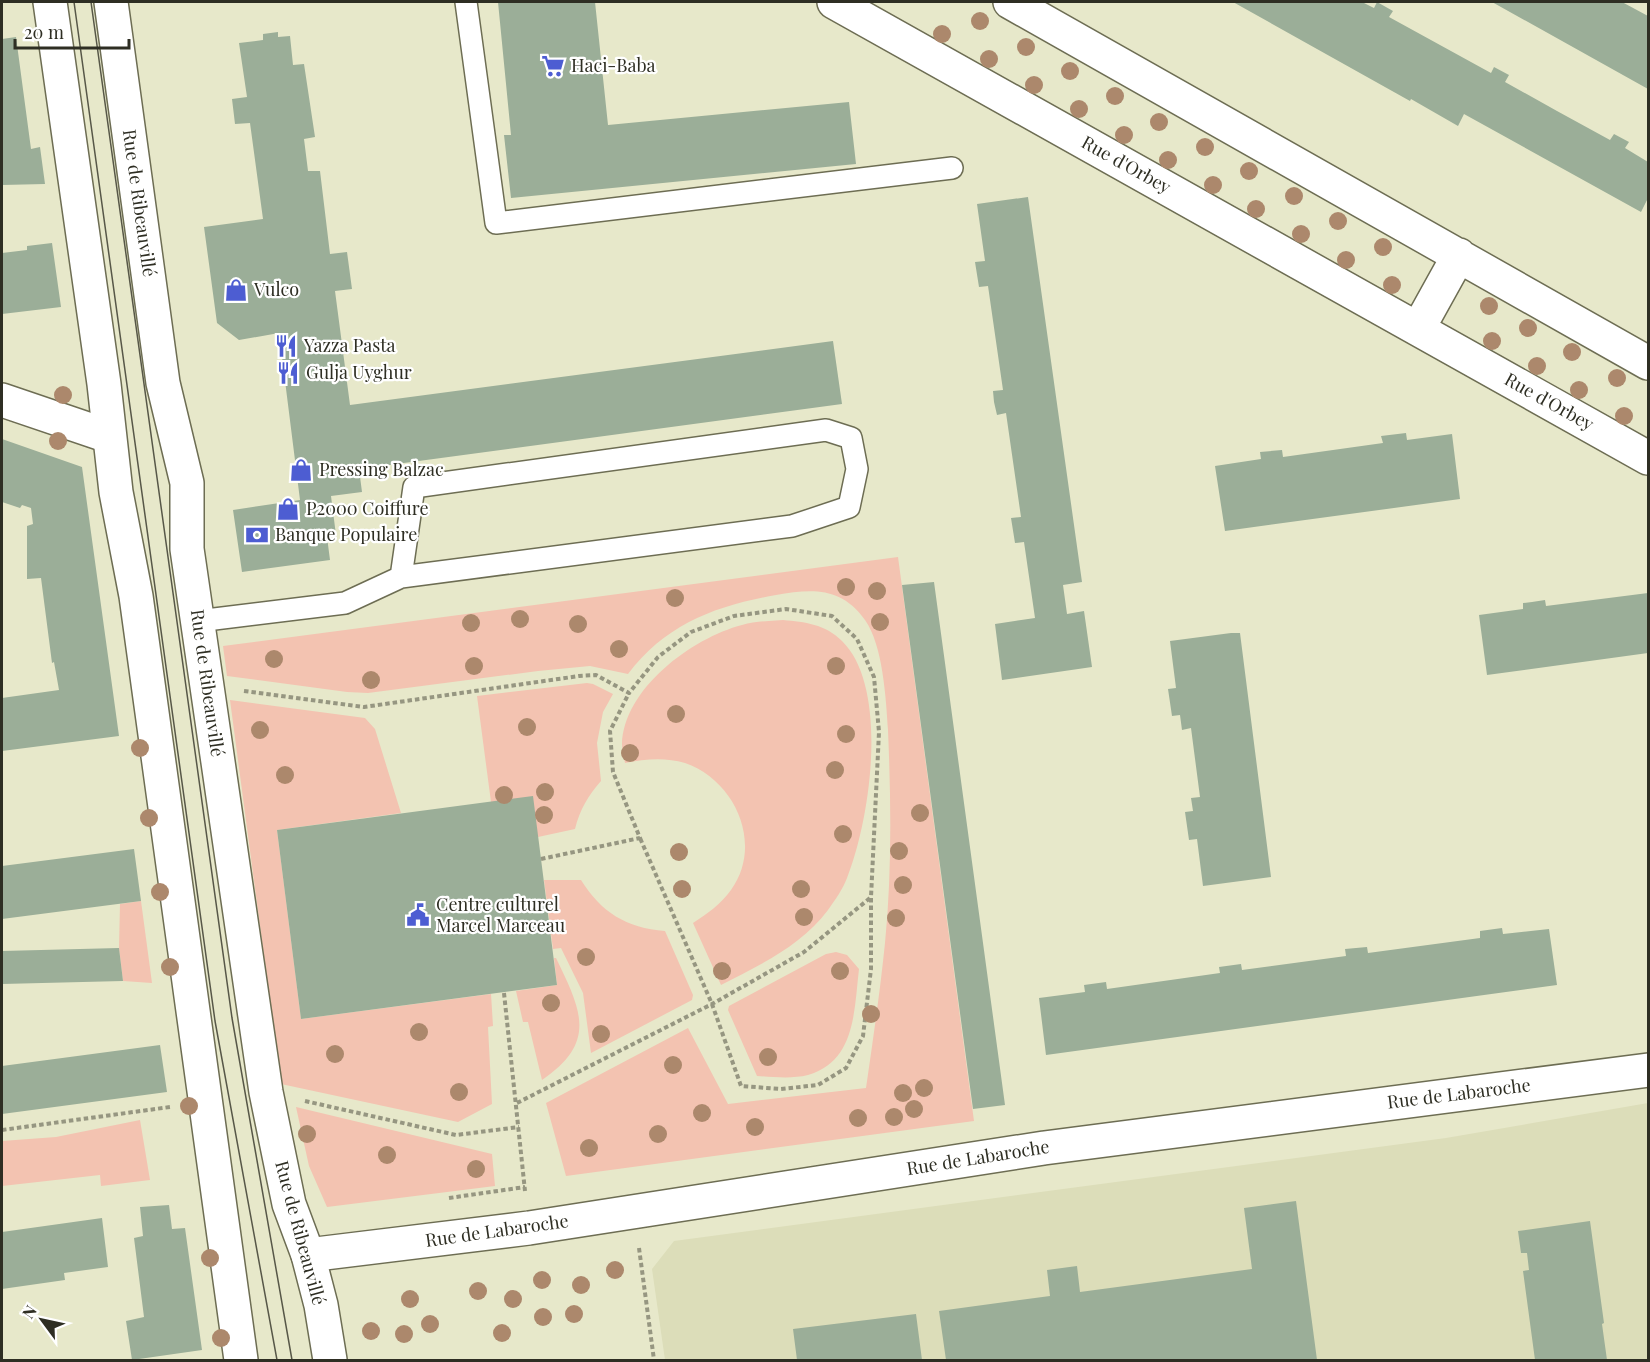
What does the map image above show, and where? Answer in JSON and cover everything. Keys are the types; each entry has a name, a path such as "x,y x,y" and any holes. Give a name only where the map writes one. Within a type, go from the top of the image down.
{"street":[{"path":"50,2 104,384 108,436 136,596 241,1360"},
{"name":"Rue de Ribeauvillé","path":"111,2 163,383 187,483 187,549 266,1092 289,1204 308,1256 321,1305 330,1360"},
{"name":"Rue d'Orbey","path":"834,2 1648,458"},
{"path":"1010,2 1648,363"},
{"path":"1418,329 1459,255"},
{"path":"2,400 108,436"},
{"name":"Rue de Labaroche","path":"308,1256 529,1228 1044,1148 1648,1070"}],"lane":[{"path":"466,2 496,223 952,168"},
{"path":"198,621 345,603 401,577 792,526 849,507 857,469 851,438 826,430 414,487 401,577"}],"path":[{"path":"786,609 832,616 857,639 874,677 879,732 871,897 871,969 863,1036 846,1068 818,1085 781,1089 741,1086 712,1004 614,772 610,731 628,693 658,657 691,633 734,616 786,609"},
{"path":"207,687 364,707 596,675 628,693"},
{"path":"541,859 640,838"},
{"path":"517,1103 712,1004 804,952 871,897"},
{"path":"504,993 529,1228"},
{"path":"266,1092 456,1135 519,1127"},
{"path":"2,1130 178,1106"},
{"path":"634,1211 654,1360"}],"shaded area":[{"path":"898,557 974,1121 566,1176 546,1103 688,1028 728,1104 866,1088 885,943 889,890 890,810 885,688 876,643 865,620 846,601 825,592 789,593 732,605 693,620 659,642 628,674 590,666 368,693 227,676 223,646"},
{"path":"783,620 822,627 842,641 857,662 866,690 871,722 871,756 863,824 845,882 817,923 779,954 721,985 693,923 723,900 741,872 745,853 744,834 739,816 730,799 718,784 703,771 685,763 670,760 640,760 625,763 622,745 625,724 634,704 647,686 682,654 702,641 742,625"},
{"path":"587,683 613,694 603,712 597,743 601,781 585,803 575,829 538,837 491,802 477,696"},
{"path":"230,700 365,718 375,729 401,813 277,830 301,1019 491,994 493,1026 488,1027 492,1104 458,1122 281,1084"},
{"path":"544,880 581,880 597,901 616,916 638,926 665,931 693,995 692,1000 591,1053 583,993 561,948 553,949"},
{"path":"141,901 152,983 123,981 119,948 120,904"},
{"path":"836,952 847,955 859,969 853,1017 844,1046 836,1058 824,1068 808,1075 757,1076 728,1010 729,1006 826,954"},
{"path":"554,958 556,958 577,1009 578,1038 560,1066 542,1080 528,1022 523,1022 516,991 557,985"},
{"path":"1648,1103 1648,1360 665,1360 652,1269 674,1241 1446,1138"},
{"path":"296,1107 492,1154 495,1186 327,1207 309,1166"},
{"path":"140,1120 150,1180 101,1186 100,1175 2,1186 2,1141 56,1137"}],"building":[{"path":"498,2 595,2 608,125 849,102 856,164 511,198 504,135 511,135"},
{"path":"1233,2 1362,2 1374,8 1377,2 1393,11 1389,17 1491,73 1494,67 1509,75 1505,82 1557,111 1610,140 1614,134 1629,142 1625,148 1648,162 1648,198 1641,212 1464,114 1458,126"},
{"path":"1492,2 1622,2 1648,16 1648,89"},
{"path":"278,32 278,37 290,36 293,65 304,64 315,137 304,139 308,171 320,171 330,254 347,252 352,289 335,291 350,405 833,341 842,404 359,469 362,492 331,496 336,535 327,537 330,560 242,572 233,510 300,500 279,333 239,340 217,323 204,227 263,219 250,123 235,124 232,99 247,97 239,43 263,40 263,34"},
{"path":"16,37 31,149 40,147 45,184 2,185 2,39"},
{"path":"1028,197 1082,582 1063,585 1067,614 1084,611 1092,667 1002,680 995,624 1035,618 1024,542 1015,543 1011,518 1021,517 1006,413 997,415 994,402 993,391 1003,390 988,286 979,287 975,262 985,261 977,204"},
{"path":"52,243 61,307 2,314 2,253 27,250 27,246"},
{"path":"1406,433 1407,440 1452,434 1460,499 1225,531 1215,466 1261,459 1260,452 1282,450 1283,457 1383,443 1381,436"},
{"path":"2,439 82,467 119,736 2,751 2,698 59,690 54,662 52,663 41,578 27,579 27,526 33,524 31,508 22,505 20,508 2,502"},
{"path":"934,582 1005,1105 973,1109 902,585"},
{"path":"1648,593 1648,653 1487,675 1479,615 1523,609 1523,603 1545,600 1546,606"},
{"path":"1240,633 1271,877 1203,886 1197,839 1189,840 1185,812 1193,811 1191,798 1200,797 1191,728 1182,730 1180,715 1172,716 1168,689 1176,688 1170,641"},
{"name":"Centre culturel Marcel Marceau","path":"533,796 557,985 301,1019 277,830"},
{"path":"134,849 141,901 2,919 2,866"},
{"path":"1502,928 1503,934 1549,929 1557,985 1046,1055 1039,998 1085,992 1084,985 1106,982 1107,989 1220,973 1219,967 1241,964 1242,970 1346,956 1345,949 1367,947 1368,953 1480,938 1480,931"},
{"path":"119,948 123,981 2,984 2,951"},
{"path":"160,1045 167,1092 2,1114 2,1066"},
{"path":"1296,1201 1317,1360 946,1360 939,1311 1050,1296 1047,1270 1077,1266 1080,1292 1252,1269 1244,1208"},
{"path":"169,1205 172,1229 185,1228 202,1350 132,1360 126,1321 144,1317 134,1238 143,1236 140,1207"},
{"path":"102,1218 108,1267 64,1273 65,1280 2,1289 2,1232"},
{"path":"1590,1221 1607,1360 1535,1360 1523,1271 1529,1270 1527,1253 1521,1253 1518,1231"},
{"path":"916,1314 922,1360 797,1360 793,1329"}],"tram line":[{"path":"74,2 215,1021 277,1360"},
{"path":"91,2 232,1018 292,1360"}],"place":[{"name":"Haci-Baba","path":"553,66"},
{"name":"Vulco","path":"236,290"},
{"name":"Yazza Pasta","path":"286,346"},
{"name":"Gulja Uyghur","path":"288,373"},
{"name":"Pressing Balzac","path":"301,470"},
{"name":"P2000 Coiffure","path":"288,509"},
{"name":"Banque Populaire","path":"257,535"},
{"name":"Centre culturel Marcel Marceau","path":"418,915"}]}
